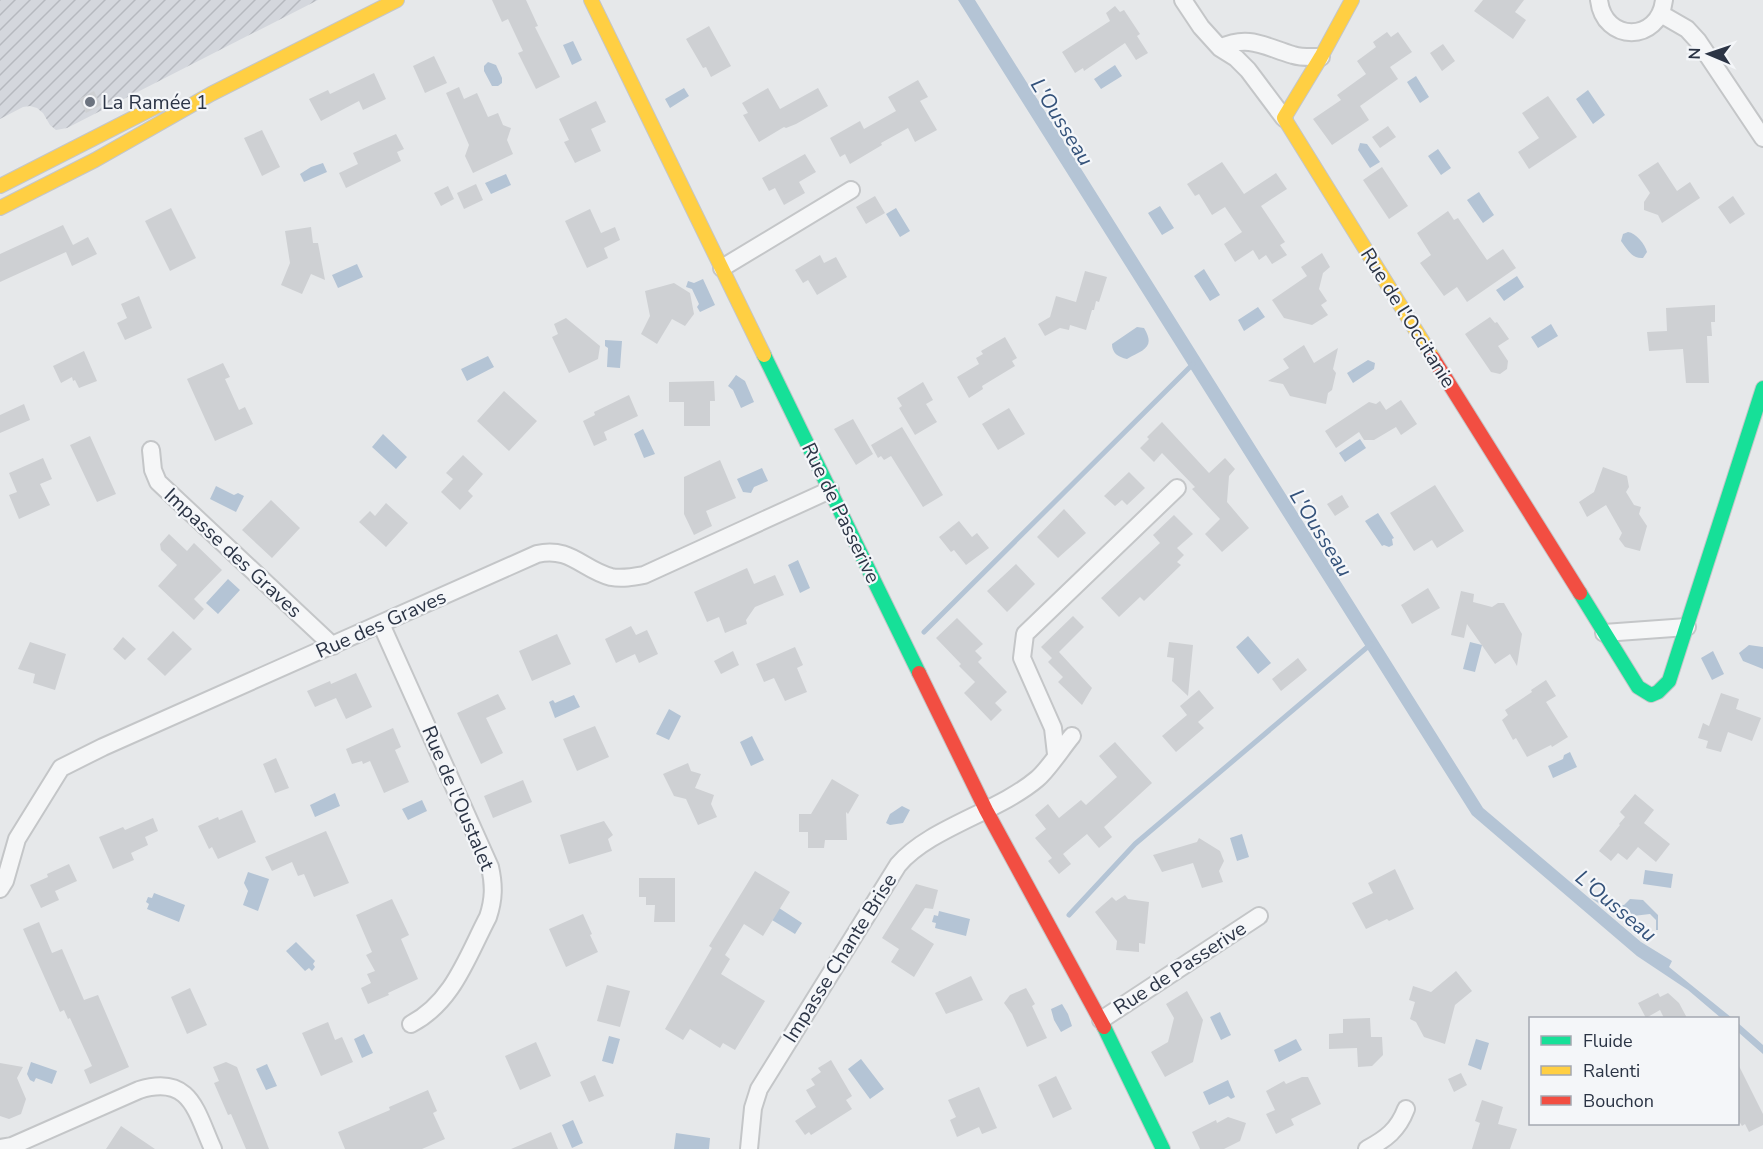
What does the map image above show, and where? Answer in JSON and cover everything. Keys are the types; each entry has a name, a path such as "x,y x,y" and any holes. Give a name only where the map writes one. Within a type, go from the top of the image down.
{"street":[{"path":"0,208 95,160 211,94 397,0"},
{"name":"Rue de Passerive","path":"591,0 986,810 1101,1020 1163,1149"},
{"path":"1183,0 1200,27 1220,48 1236,58 1248,70 1284,118 1352,0"},
{"path":"1599,0 1600,11 1607,22 1617,30 1629,33 1642,31 1653,24 1662,7 1698,41 1763,138"},
{"path":"1220,48 1244,41 1259,43 1295,56 1321,57"},
{"path":"0,186 173,98"},
{"name":"Rue de l'Occitanie","path":"1284,118 1604,633 1638,687 1645,694 1652,695 1659,692 1669,681 1763,388"},
{"path":"722,268 851,190"},
{"name":"Impasse des Graves","path":"151,450 153,470 158,482 333,646"},
{"path":"1056,754 1053,728 1022,658 1025,634 1177,488"},
{"name":"Rue des Graves","path":"0,889 5,881 17,838 61,768 103,747 537,554 546,552 566,554 613,577 644,575 830,490"},
{"name":"Rue de l'Oustalet","path":"381,624 490,867 493,882 492,904 488,917 450,990 438,1006 411,1024"},
{"path":"1604,633 1687,627"},
{"name":"Impasse Chante Brise","path":"749,1149 753,1108 759,1089 891,874 905,856 1038,779 1072,736"},
{"name":"Rue de Passerive","path":"1101,1020 1259,916"},
{"path":"0,1148 12,1146 139,1090 154,1086 177,1089 189,1097 213,1149"},
{"path":"1367,1149 1387,1138 1406,1109"}],"shaded area":[{"path":"0,0 318,0 67,128 56,130 43,113 30,106 23,107 0,119"}],"water":[{"path":"958,0 975,0 1483,808 1641,942 1672,961 1669,967 1731,1017 1720,1017 1688,990 1637,956 1472,815"},
{"path":"573,41 582,60 572,65 563,45"},
{"path":"488,62 496,65 502,78 502,83 498,86 492,86 484,71 484,66"},
{"path":"1115,65 1122,76 1101,89 1094,79"},
{"path":"1416,76 1429,97 1420,103 1407,82"},
{"path":"684,88 689,96 670,108 665,99"},
{"path":"1588,90 1605,115 1593,124 1576,99"},
{"path":"1360,143 1367,144 1380,162 1370,168 1358,150"},
{"path":"1438,149 1451,168 1441,175 1428,156"},
{"path":"323,163 327,172 304,182 300,174"},
{"path":"506,174 511,185 491,194 485,183"},
{"path":"1479,192 1494,215 1483,223 1467,200"},
{"path":"1160,206 1174,228 1162,235 1148,213"},
{"path":"896,208 910,231 900,237 886,214"},
{"path":"1628,232 1637,237 1644,246 1647,252 1643,258 1633,255 1621,241 1623,234"},
{"path":"357,264 363,277 338,288 332,275"},
{"path":"1204,269 1220,295 1210,301 1194,276"},
{"path":"1517,276 1524,287 1504,301 1496,290"},
{"path":"703,279 715,305 700,312 692,289 686,287 688,281 694,283"},
{"path":"1258,307 1265,317 1244,331 1238,320"},
{"path":"1551,324 1558,336 1538,348 1531,337"},
{"path":"1137,327 1144,328 1147,335 1149,340 1146,348 1127,359 1118,356 1112,344"},
{"path":"605,340 622,341 620,368 607,367 608,348 605,346"},
{"path":"488,356 494,367 467,381 461,369"},
{"path":"1368,360 1375,363 1374,369 1353,383 1347,373"},
{"path":"736,375 745,381 754,402 741,408 733,390 728,386"},
{"path":"643,429 655,454 644,458 634,434"},
{"path":"383,434 407,457 396,469 372,447"},
{"path":"1360,439 1366,448 1345,462 1339,453"},
{"path":"762,468 768,481 754,487 751,493 743,492 737,479"},
{"path":"216,486 234,495 238,493 244,496 236,512 210,499"},
{"path":"1378,513 1394,538 1392,539 1393,545 1389,547 1382,546 1365,521"},
{"path":"798,560 810,588 800,593 788,565"},
{"path":"228,579 240,590 218,614 206,603"},
{"path":"1248,636 1271,663 1258,674 1236,647"},
{"path":"1470,642 1482,645 1475,672 1463,669"},
{"path":"1749,645 1763,647 1763,669 1743,661 1739,653"},
{"path":"1713,651 1724,674 1712,680 1701,658"},
{"path":"574,695 580,707 555,718 549,702 553,700 555,703"},
{"path":"669,709 681,716 669,740 656,734"},
{"path":"752,736 764,760 751,766 740,742"},
{"path":"1570,752 1577,767 1553,778 1548,766 1563,759 1564,755"},
{"path":"335,793 340,806 315,817 310,805"},
{"path":"422,800 427,811 408,820 402,809"},
{"path":"902,806 910,810 903,823 890,825 886,823 890,814"},
{"path":"1242,834 1249,857 1237,861 1230,838"},
{"path":"1645,870 1673,874 1671,888 1643,884"},
{"path":"248,872 269,879 258,911 243,905 248,891 244,883"},
{"path":"154,893 185,905 179,922 147,909 148,897 152,898"},
{"name":"L'Ousseau","path":"1591,898 1610,905 1624,905 1630,899 1643,900 1658,915 1658,930 1656,930 1656,920 1650,914 1633,916 1627,909 1604,907"},
{"path":"779,908 802,923 795,934 772,920"},
{"path":"939,911 970,919 966,936 935,928 936,923 932,922 934,915 938,916"},
{"path":"296,942 315,961 312,971 309,968 305,971 286,951"},
{"path":"1062,1004 1072,1026 1061,1032 1051,1009"},
{"path":"1220,1012 1231,1035 1221,1040 1210,1017"},
{"path":"1739,1024 1763,1045 1763,1054 1739,1033"},
{"path":"364,1034 373,1053 362,1058 354,1039"},
{"path":"609,1036 620,1039 613,1064 602,1061"},
{"path":"1296,1039 1302,1050 1279,1062 1274,1050"},
{"path":"1476,1039 1489,1043 1481,1070 1468,1065"},
{"path":"861,1059 884,1089 870,1099 848,1069"},
{"path":"31,1062 57,1071 52,1084 36,1078 34,1082 30,1080 27,1074"},
{"path":"267,1064 277,1086 266,1090 256,1069"},
{"path":"1228,1080 1235,1097 1231,1099 1228,1096 1209,1105 1203,1092"},
{"path":"573,1120 583,1143 572,1148 562,1125"},
{"path":"676,1133 710,1138 709,1149 674,1149"}],"building":[{"path":"492,0 526,0 538,26 535,27 560,77 536,89 518,53 523,51 508,19 502,22"},
{"path":"1483,0 1524,0 1515,12 1526,20 1513,39 1474,11"},
{"path":"1115,6 1120,12 1124,10 1140,34 1137,36 1148,53 1136,60 1125,43 1084,71 1083,68 1075,73 1062,52 1110,21 1106,13"},
{"path":"709,26 731,66 711,77 686,39"},
{"path":"1387,32 1391,37 1398,32 1412,52 1390,67 1398,79 1360,106 1369,120 1332,145 1313,119 1341,100 1337,95 1366,74 1357,61 1376,47 1373,42"},
{"path":"1443,44 1455,61 1442,71 1430,53"},
{"path":"434,56 447,83 425,93 413,66"},
{"path":"374,73 386,99 363,110 359,101 321,121 309,99 328,90 330,94"},
{"path":"918,80 928,97 920,101 937,130 915,142 908,128 850,164 845,154 840,157 830,138 860,121 864,129 896,111 888,97"},
{"path":"459,87 464,99 477,93 488,117 498,113 503,125 511,128 507,140 513,154 473,173 465,156 469,145 446,93"},
{"path":"768,88 780,109 818,88 828,106 759,142 743,115 748,113 742,103"},
{"name":"La Ramée 1","path":"94,91 101,105 86,113 79,99"},
{"path":"1548,96 1577,137 1529,169 1518,152 1539,138 1522,113"},
{"path":"596,101 606,122 591,129 601,151 575,163 564,142 569,140 559,119"},
{"path":"1388,126 1396,137 1380,148 1372,137"},
{"path":"262,130 280,167 262,176 244,138"},
{"path":"396,134 404,149 397,152 401,161 346,188 339,173 358,164 353,153"},
{"path":"805,154 816,172 799,182 805,193 784,205 775,188 769,191 762,178"},
{"path":"1222,162 1244,194 1276,173 1287,189 1261,206 1285,242 1280,245 1287,255 1272,264 1266,255 1259,260 1253,250 1235,262 1224,244 1242,232 1225,207 1212,215 1199,194 1195,196 1187,184"},
{"path":"1658,162 1677,191 1690,182 1700,198 1662,223 1658,215 1644,210 1644,202 1650,193 1638,175"},
{"path":"1382,167 1408,206 1389,219 1363,180"},
{"path":"476,184 483,200 464,209 457,193"},
{"path":"448,186 454,199 441,206 434,193"},
{"path":"875,196 885,213 866,224 856,207"},
{"path":"1733,196 1745,214 1730,224 1718,207"},
{"path":"171,208 196,258 170,271 145,221"},
{"path":"590,209 601,233 615,227 620,240 604,248 608,258 587,268 565,221"},
{"path":"1448,211 1454,220 1458,218 1487,260 1503,249 1516,268 1467,302 1457,287 1444,296 1420,263 1431,255 1417,233"},
{"path":"63,225 73,245 88,237 97,254 72,266 66,252 0,282 0,254"},
{"path":"311,227 313,243 318,243 325,280 311,274 302,294 281,285 290,263 285,231"},
{"path":"1322,253 1330,267 1323,273 1319,289 1327,301 1321,305 1328,315 1312,325 1284,318 1272,300 1307,276 1301,267"},
{"path":"820,255 824,263 836,257 847,277 817,295 808,280 803,283 795,270"},
{"path":"1085,271 1107,277 1086,330 1070,325 1069,330 1060,328 1045,336 1038,324 1050,317 1056,296 1076,302"},
{"path":"674,283 690,293 694,314 685,326 672,319 657,344 641,334 650,316 645,291"},
{"path":"139,296 152,328 125,340 117,323 127,318 121,304"},
{"path":"1715,305 1715,322 1711,322 1712,336 1707,336 1709,383 1686,383 1683,349 1649,351 1647,332 1667,331 1666,308"},
{"path":"1490,317 1495,323 1497,322 1509,339 1498,346 1508,361 1507,369 1500,374 1491,372 1465,334"},
{"path":"566,318 600,346 598,359 569,373 552,337 558,334 554,324"},
{"path":"1005,337 1017,358 1012,361 1015,366 982,386 983,389 969,398 957,377 979,364 976,358 983,354 981,351"},
{"path":"1304,345 1314,363 1338,348 1333,369 1336,373 1326,404 1290,396 1283,384 1268,381 1289,368 1283,359"},
{"path":"84,351 97,381 79,388 72,377 61,383 53,366"},
{"path":"223,363 230,377 225,379 239,410 245,407 253,424 215,441 187,379"},
{"path":"714,381 715,401 710,401 710,426 684,426 684,402 669,402 669,382"},
{"path":"923,382 933,400 926,404 937,422 915,435 899,408 902,406 897,398"},
{"path":"504,391 537,421 509,451 477,421"},
{"path":"629,395 638,416 604,432 607,440 594,446 583,421 595,415 594,412"},
{"path":"1401,400 1417,424 1401,435 1396,427 1374,440 1364,440 1359,432 1336,448 1325,431 1369,402 1376,404 1380,401 1386,410"},
{"path":"24,404 30,420 0,433 0,415"},
{"path":"1009,408 1025,434 998,450 982,424"},
{"path":"853,419 873,454 856,465 834,429"},
{"path":"1162,422 1209,473 1225,458 1235,469 1229,476 1227,502 1249,528 1222,552 1205,534 1220,519 1192,489 1195,487 1162,453 1154,462 1140,448"},
{"path":"902,427 943,495 923,507 891,456 884,460 881,456 878,458 871,445"},
{"path":"90,436 116,494 97,502 70,445"},
{"path":"463,455 483,474 468,491 473,496 460,510 441,492 453,479 446,473"},
{"path":"43,458 52,479 40,484 50,505 19,519 9,495 17,492 9,473"},
{"path":"720,460 736,498 706,511 712,526 694,535 684,514 684,477"},
{"path":"1603,467 1627,476 1629,487 1626,492 1634,505 1641,507 1639,514 1647,526 1640,551 1625,547 1619,539 1622,533 1606,505 1587,517 1579,502 1594,492"},
{"path":"1129,472 1145,488 1127,505 1122,500 1115,506 1104,496"},
{"path":"1435,485 1464,531 1437,548 1432,540 1414,551 1390,513"},
{"path":"1342,495 1349,507 1335,516 1327,504"},
{"path":"271,500 300,528 272,558 242,530"},
{"path":"386,503 408,523 386,547 359,522 370,511 375,516"},
{"path":"1064,509 1086,533 1058,558 1037,537"},
{"path":"1174,515 1193,534 1177,548 1184,555 1177,562 1181,565 1144,601 1140,597 1119,617 1101,598 1160,543 1153,535"},
{"path":"959,521 972,537 977,533 989,548 966,565 939,537"},
{"path":"169,534 187,551 194,543 222,570 194,599 204,609 194,620 158,586 177,565 161,550 160,544"},
{"path":"1016,564 1035,584 1007,612 987,591"},
{"path":"747,568 754,584 775,575 784,595 755,607 746,620 747,624 725,633 719,617 707,622 694,592"},
{"path":"1428,588 1440,608 1412,624 1401,605"},
{"path":"1461,591 1474,594 1473,602 1492,607 1498,603 1504,603 1522,634 1517,666 1510,654 1495,664 1467,624 1464,638 1451,635"},
{"path":"1073,616 1084,627 1059,652 1092,688 1082,705 1058,682 1063,677 1048,662 1052,658 1041,647"},
{"path":"957,618 983,644 975,651 982,658 978,662 1007,692 995,703 1002,710 991,721 964,693 975,682 936,638"},
{"path":"631,626 636,635 647,630 658,654 639,663 635,654 616,663 605,639"},
{"path":"173,631 192,649 165,676 147,659"},
{"path":"557,634 571,664 532,681 519,651"},
{"path":"123,637 136,649 125,660 113,649"},
{"path":"30,642 66,654 55,690 33,683 35,674 18,669"},
{"path":"1169,642 1193,645 1188,696 1172,681 1174,658 1167,657"},
{"path":"795,647 803,665 797,668 807,692 785,701 774,678 764,682 756,664"},
{"path":"733,651 739,665 721,674 714,661"},
{"path":"1298,658 1307,670 1281,691 1272,679"},
{"path":"356,673 372,707 346,719 336,698 315,707 307,691"},
{"path":"1546,680 1556,696 1546,702 1568,737 1552,747 1551,745 1527,757 1516,738 1513,740 1502,720 1508,715 1505,710"},
{"path":"1199,690 1214,708 1198,722 1204,728 1176,752 1162,736 1187,715 1180,706"},
{"path":"1721,693 1739,699 1736,709 1761,718 1752,741 1728,732 1721,752 1706,748 1708,741 1698,738 1703,723 1709,726"},
{"path":"498,694 506,709 486,718 503,753 481,764 457,713"},
{"path":"595,726 609,757 577,771 563,739"},
{"path":"393,728 401,747 395,750 409,782 384,793 370,761 363,764 362,761 352,764 346,749"},
{"path":"1115,742 1152,783 1104,827 1112,837 1099,848 1087,834 1063,854 1071,864 1059,874 1048,861 1052,858 1035,838 1046,829 1035,815 1048,804 1059,818 1081,800 1086,805 1117,777 1099,756"},
{"path":"276,758 289,788 275,793 263,764"},
{"path":"688,763 691,771 701,774 695,788 714,795 711,804 717,817 698,825 686,799 674,796 663,774"},
{"path":"832,779 859,795 848,814 846,812 847,840 825,840 824,848 808,848 808,832 799,832 799,814 811,814"},
{"path":"523,780 532,802 493,818 484,796"},
{"path":"1635,794 1654,810 1644,823 1670,844 1656,862 1638,847 1627,860 1618,853 1611,861 1599,851 1620,825 1625,817 1620,812"},
{"path":"242,810 256,842 218,859 212,847 209,849 198,826"},
{"path":"153,818 158,831 145,837 148,845 131,853 134,860 113,869 99,837 123,827 125,830"},
{"path":"604,821 613,835 608,839 612,851 569,864 560,835"},
{"path":"326,831 349,883 314,897 304,874 298,876 292,862 272,871 265,857"},
{"path":"1199,838 1220,851 1224,861 1219,871 1223,882 1202,888 1193,863 1162,872 1153,855 1197,842"},
{"path":"69,864 77,881 55,891 59,900 41,908 30,885"},
{"path":"1395,869 1414,909 1366,929 1352,903 1373,893 1368,883"},
{"path":"755,871 790,892 763,936 744,924 725,955 730,959 721,974 765,1001 735,1050 723,1043 720,1048 690,1029 683,1040 665,1029 712,948 709,946"},
{"path":"639,878 675,878 675,922 654,922 655,905 646,905 646,897 639,897"},
{"path":"916,884 938,890 933,909 925,908 911,929 934,944 914,977 891,962 899,949 882,938"},
{"path":"1125,895 1128,899 1149,902 1145,944 1139,943 1139,952 1116,950 1117,941 1095,912 1112,897 1116,901"},
{"path":"392,899 409,935 401,939 418,979 368,1004 361,988 371,983 367,974 375,971 366,955 372,952 356,915"},
{"path":"583,914 598,952 566,967 549,929"},
{"path":"39,922 52,953 62,949 84,1000 98,995 129,1067 90,1084 84,1070 92,1066 70,1018 68,1019 64,1010 60,1012 23,929"},
{"path":"1456,971 1472,991 1455,1005 1445,1044 1424,1037 1416,1022 1410,1019 1415,1002 1409,1000 1413,986 1431,992"},
{"path":"971,976 983,1000 946,1014 935,993"},
{"path":"607,985 630,991 620,1027 597,1021"},
{"path":"190,988 207,1025 187,1034 171,997"},
{"path":"1026,988 1035,1004 1032,1006 1047,1038 1027,1047 1012,1014 1004,1003 1010,995"},
{"path":"1187,991 1203,1020 1193,1062 1165,1077 1151,1052 1168,1042 1174,1018 1166,1004"},
{"path":"1658,993 1660,997 1668,993 1679,1003 1686,1017 1664,1017 1660,1010 1645,1017 1638,1003"},
{"path":"1370,1018 1371,1037 1382,1037 1383,1055 1372,1066 1358,1067 1357,1048 1329,1049 1329,1034 1343,1033 1343,1019"},
{"path":"328,1022 335,1040 342,1037 353,1062 321,1076 302,1033"},
{"path":"536,1042 551,1076 520,1090 505,1056"},
{"path":"831,1060 852,1096 846,1100 852,1109 811,1135 809,1132 805,1135 795,1121 816,1107 806,1090 815,1085 811,1079 821,1072 818,1068"},
{"path":"226,1062 237,1067 269,1149 246,1149 231,1114 228,1115 214,1083 219,1081 213,1067"},
{"path":"0,1063 23,1067 17,1078 26,1099 21,1114 9,1119 0,1116"},
{"path":"1739,1066 1763,1114 1763,1125 1749,1132 1745,1124 1742,1126 1739,1121"},
{"path":"1461,1073 1467,1085 1454,1092 1448,1079"},
{"path":"595,1075 604,1096 589,1102 580,1082"},
{"path":"1056,1076 1072,1109 1053,1118 1038,1085"},
{"path":"1302,1077 1308,1077 1321,1104 1291,1119 1294,1125 1276,1134 1266,1114 1275,1110 1266,1091 1284,1081 1286,1084"},
{"path":"979,1087 997,1128 982,1134 979,1127 957,1137 950,1120 956,1117 948,1100"},
{"path":"428,1090 437,1111 433,1113 445,1139 422,1149 345,1149 338,1132 390,1110 389,1107"},
{"path":"1482,1100 1503,1107 1498,1124 1517,1129 1510,1149 1472,1149 1480,1123 1475,1121"},
{"path":"1228,1117 1246,1123 1240,1141 1224,1149 1200,1149 1192,1132 1216,1120 1217,1123"},
{"path":"121,1126 155,1149 106,1149"},
{"path":"551,1132 558,1149 511,1149"}],"waterway":[{"path":"924,632 1193,364"},
{"path":"1069,915 1135,844 1371,644"}],"traffic: fast":[{"path":"764,355 919,673"},
{"path":"1580,593 1638,687 1651,695 1658,692 1669,681 1763,388"},
{"path":"1104,1027 1163,1149"}],"traffic: slow":[{"path":"0,208 95,160 211,94 397,0"},
{"path":"591,0 764,355"},
{"path":"1352,0 1284,118 1433,358"},
{"path":"0,186 159,105"}],"traffic: jam":[{"path":"1433,358 1580,593"},
{"path":"919,673 986,810 1104,1027"}],"place":[{"name":"La Ramée 1","path":"90,102"}]}
